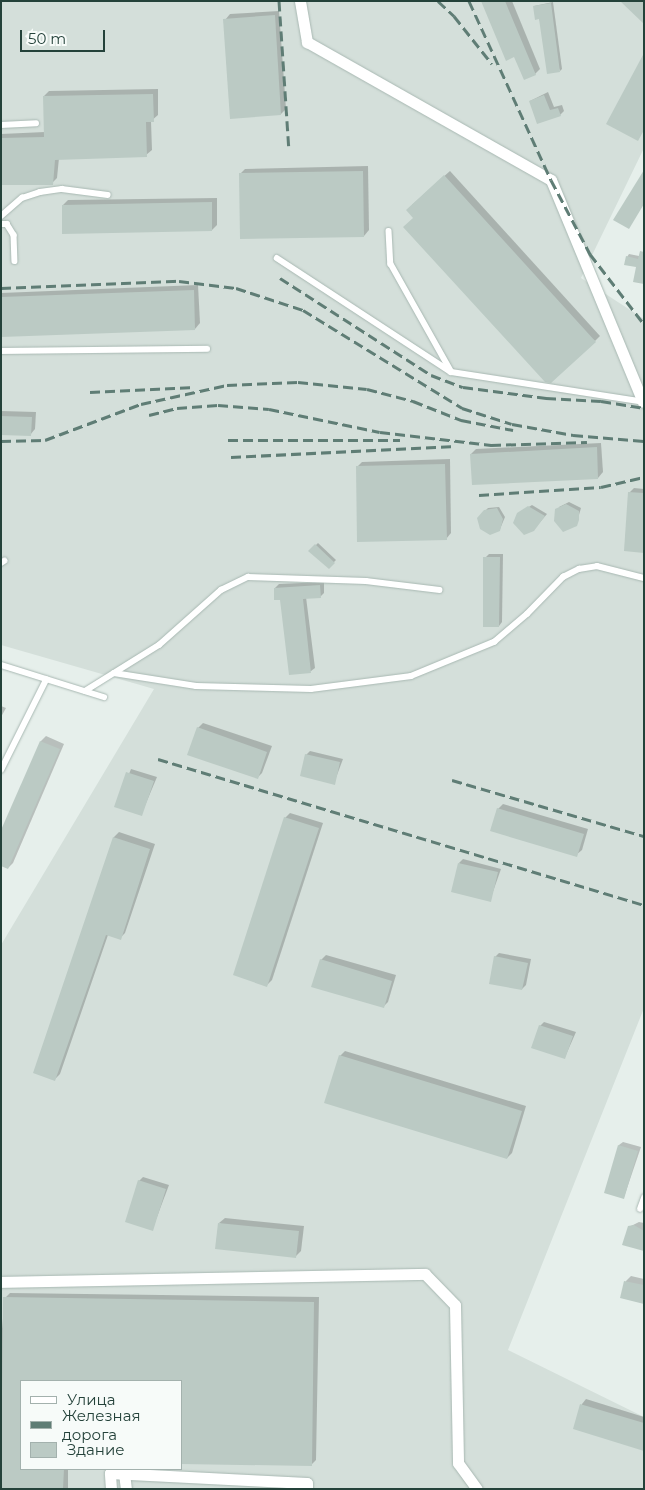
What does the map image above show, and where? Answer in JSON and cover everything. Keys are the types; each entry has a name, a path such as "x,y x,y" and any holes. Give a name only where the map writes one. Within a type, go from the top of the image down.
{"street":[{"path":"300,1 307,42 551,180 644,402"},
{"path":"1,1282 425,1274 455,1305 458,1463 477,1489"},
{"path":"111,1489 110,1472 307,1483 307,1489"},
{"path":"124,1473 126,1489"}],"lane":[{"path":"1,125 36,123"},
{"path":"1,216 22,198 40,192 62,189 108,195"},
{"path":"1,224 7,224 14,235 16,261"},
{"path":"389,232 391,264 451,372"},
{"path":"277,258 451,372 644,402"},
{"path":"1,351 207,349"},
{"path":"114,673 196,686 311,689 412,676 494,642 527,614 563,577 579,569 596,566 644,578"},
{"path":"85,691 159,645 221,590 248,577 366,581 439,590"},
{"path":"1,665 104,697"},
{"path":"1,770 46,680"},
{"path":"640,1209 644,1198"}],"shaded area":[{"path":"1,1 644,1 644,148 581,278 644,319 644,1008 508,1350 644,1417 644,1489 1,1489 1,945 154,689 1,645"}],"building":[{"path":"481,1 505,1 536,75 524,80 514,57 506,61"},
{"path":"620,1 644,1 644,24"},
{"path":"551,3 560,72 547,74 539,19 535,20 533,6"},
{"path":"275,15 281,115 230,119 223,19"},
{"path":"644,53 644,130 638,141 606,124"},
{"path":"153,94 154,122 146,122 147,157 55,160 53,185 1,185 1,138 44,137 43,96"},
{"path":"544,95 550,110 558,108 561,116 537,124 529,101"},
{"path":"644,170 644,204 629,229 613,220"},
{"path":"363,171 364,237 240,239 239,173"},
{"path":"444,175 596,342 551,383 545,382 403,227 413,218 406,210"},
{"path":"212,202 212,231 62,234 62,205"},
{"path":"640,251 644,252 644,284 633,282 636,267 624,265 626,256 638,259"},
{"path":"194,290 195,330 1,337 1,297"},
{"path":"1,416 32,417 31,436 1,435"},
{"path":"597,447 598,479 472,485 470,454"},
{"path":"445,464 447,540 357,542 356,466"},
{"path":"628,492 644,493 644,553 624,551"},
{"path":"566,504 579,511 579,520 577,526 563,532 554,521 555,509"},
{"path":"528,506 545,516 534,531 524,535 513,523 517,513"},
{"path":"497,508 503,519 500,531 490,535 480,529 477,518 484,510"},
{"path":"315,544 335,563 329,569 308,551"},
{"path":"483,557 500,557 499,627 483,627"},
{"path":"320,585 321,598 303,599 311,673 289,675 280,600 274,600 274,588"},
{"path":"197,727 267,752 258,779 187,755"},
{"path":"40,741 60,749 8,869 1,866 1,830"},
{"path":"305,754 340,762 335,785 300,776"},
{"path":"126,772 154,781 142,816 114,807"},
{"path":"497,808 584,834 577,857 490,831"},
{"path":"284,817 319,828 267,987 233,975"},
{"path":"113,837 150,849 121,940 106,935 55,1081 33,1073"},
{"path":"458,863 498,872 491,902 451,892"},
{"path":"494,956 528,963 522,990 489,984"},
{"path":"320,959 392,981 384,1008 311,987"},
{"path":"539,1025 573,1036 565,1059 531,1048"},
{"path":"339,1055 522,1111 507,1159 324,1103"},
{"path":"618,1145 638,1151 624,1199 604,1193"},
{"path":"138,1180 166,1189 153,1231 125,1222"},
{"path":"218,1223 299,1231 296,1258 215,1249"},
{"path":"634,1225 644,1231 644,1251 622,1245 628,1226"},
{"path":"624,1281 644,1285 644,1304 620,1298"},
{"path":"3,1297 314,1302 312,1466 182,1464 182,1380 20,1380 20,1470 64,1470 63,1489 1,1489"},
{"path":"580,1404 644,1423 644,1451 573,1429"}],"railway":[{"path":"279,1 289,151"},
{"path":"438,1 454,16 492,64"},
{"path":"469,1 551,180 590,254 644,324"},
{"path":"280,278 431,375 463,387 546,398 601,401 644,408"},
{"path":"1,288 179,281 236,288 303,310 462,408 512,424 573,435 644,441"},
{"path":"1,441 45,440 141,404 227,385 298,382 367,389 413,401 461,420 513,430"},
{"path":"90,392 195,387"},
{"path":"149,415 177,408 218,405 269,409 380,432 491,445 587,442"},
{"path":"228,440 400,440"},
{"path":"231,457 456,446"},
{"path":"479,495 601,487 644,477"},
{"path":"158,759 644,905"},
{"path":"452,780 644,836"}]}
